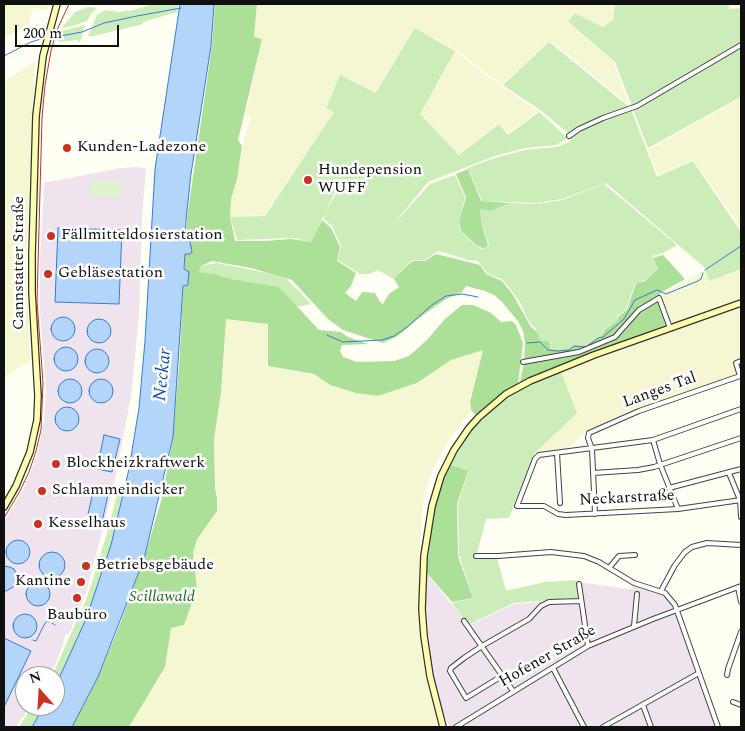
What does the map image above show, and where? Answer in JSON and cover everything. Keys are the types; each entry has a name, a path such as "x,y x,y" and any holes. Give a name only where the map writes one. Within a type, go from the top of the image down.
{"main road":[{"name":"Cannstatter Straße","path":"4,507 16,486 30,452 36,420 38,396 33,322 32,255 36,116 43,56 57,4"},
{"name":"Cannstatter Straße","path":"55,14 61,4"},
{"path":"444,727 430,676 424,636 422,610 423,572 429,523 441,476 454,450 478,417 506,394 530,381 741,303"}],"street":[{"path":"569,136 575,131 603,118 637,106 741,45"},
{"path":"523,362 579,352 615,337 638,310 659,298 670,328"},
{"name":"Langes Tal","path":"592,449 588,433 639,411 740,376 736,363 741,361"},
{"path":"560,503 557,453 652,440 741,408"},
{"path":"593,473 638,470 741,438"},
{"path":"652,440 678,509"},
{"path":"592,449 595,514"},
{"name":"Neckarstraße","path":"557,453 539,455 537,457 517,506 544,506 558,514 566,515 678,509 741,500"},
{"path":"594,499 660,495 670,490 741,468"},
{"path":"729,473 741,500 741,517"},
{"path":"661,591 675,564 692,547 706,544 741,545"},
{"path":"476,556 543,552 584,556 609,568 634,584 661,591 672,599 677,610 718,727"},
{"path":"609,568 619,556 635,556"},
{"path":"579,584 588,646"},
{"path":"740,587 741,602"},
{"name":"Hofener Straße","path":"456,727 588,646 634,626 740,587"},
{"path":"634,626 637,594"},
{"path":"502,676 466,698 450,671 464,658 482,646 529,619 541,606 549,602 581,600"},
{"path":"464,621 513,691"},
{"path":"727,675 741,632"},
{"path":"553,668 584,727"},
{"path":"603,727 699,674"},
{"path":"733,702 741,705"},
{"path":"643,705 651,727"}],"shaded area":[{"path":"120,168 146,168 142,217 139,315 131,397 113,489 86,593 69,634 66,634 63,641 56,663 54,666 15,666 15,716 23,716 16,727 4,727 4,522 23,490 31,472 44,422 46,389 40,311 40,258 44,183"},
{"path":"426,573 469,625 514,604 580,599 578,582 630,589 634,586 662,594 670,601 676,615 716,727 450,727 443,715 437,695 430,657 426,609"}],"green space":[{"path":"4,4 49,4 47,10 33,8 29,23 4,37"},
{"path":"153,4 178,4 177,12 143,22 143,24 88,36 97,15 106,10 118,12 134,10"},
{"name":"Scillawald","path":"215,4 257,4 254,37 262,39 238,140 242,146 237,179 231,199 230,217 235,241 291,239 311,242 322,220 331,228 340,247 337,261 356,273 351,286 345,293 356,301 362,292 375,293 383,304 389,294 399,287 394,279 413,261 425,261 436,254 480,265 486,274 502,281 513,295 531,327 537,332 540,341 548,341 550,349 557,351 574,346 586,346 602,336 604,330 617,321 618,317 627,310 636,283 645,281 658,268 653,258 663,255 685,279 660,293 658,300 666,325 520,382 524,363 525,342 523,331 518,321 502,302 494,295 485,291 466,286 462,292 446,299 398,336 383,343 343,330 328,319 292,280 251,268 212,261 201,266 199,272 279,287 319,330 341,332 348,337 368,344 342,345 340,351 343,357 357,362 394,361 409,356 427,340 445,319 462,305 473,305 491,313 501,322 512,321 516,325 523,343 518,383 505,391 476,415 471,410 470,402 483,350 451,360 417,383 378,396 356,393 330,385 314,374 268,366 268,324 226,319 221,393 214,439 217,511 197,539 193,553 197,588 184,625 171,628 165,667 129,727 72,727 98,678 120,624 144,559 162,498 173,437 187,218 212,46"},
{"path":"257,4 615,4 612,20 603,27 575,13 568,23 613,61 629,105 553,42 549,42 502,85 458,51 415,28 376,93 340,76 326,107 334,112 265,215 230,217 231,199 237,179 244,139 251,118 246,113 262,39 254,37"},
{"path":"615,4 729,4 729,9 741,8 741,97 648,148 615,62 568,22 575,13 603,27 613,20"},
{"path":"88,7 97,8 87,21 62,28 75,12"},
{"path":"85,25 81,40 78,43 78,40 58,42 62,31"},
{"path":"415,28 455,51 420,114 459,155 499,124 508,135 539,112 568,138 556,145 525,148 495,156 428,182 392,226 430,184 455,175 465,197 459,221 460,231 482,249 489,245 482,225 480,209 490,211 511,203 537,204 562,200 604,184 677,245 663,253 652,256 658,268 645,280 635,283 626,310 617,317 617,321 603,330 602,336 586,346 574,346 557,351 550,349 551,343 549,341 540,341 536,329 528,320 521,304 503,280 487,273 478,261 438,251 425,260 413,260 394,279 378,270 369,274 360,274 338,260 341,246 332,226 324,219 324,215 311,242 293,238 237,240 230,217 265,216 334,112 326,108 340,75 376,93","holes":["336,190 340,194 337,192 326,210"]},
{"path":"549,42 628,106 657,177 693,161 741,232 741,269 709,281 704,267 606,183 562,199 537,203 482,201 468,168 525,150 557,147 571,141 568,133 540,110 503,85"},
{"path":"455,52 538,111 508,134 499,123 459,155 420,114"},
{"path":"35,61 26,262 30,361 4,377 4,82"},
{"path":"741,98 741,228 693,160 658,176 648,150"},
{"path":"468,169 481,201 510,203 490,211 480,209 482,226 488,245 485,248 476,245 461,231 459,221 466,197 456,174"},
{"path":"91,181 121,181 121,197 91,197"},
{"path":"217,263 285,278 311,304 297,307 279,287 199,272 201,266"},
{"path":"741,269 741,301 670,324 661,297 664,293 705,270 709,281"},
{"path":"741,306 741,359 734,362 738,374 639,408 584,433 567,450 536,452 577,413 561,372"},
{"path":"226,319 267,324 267,366 314,375 330,385 356,393 378,396 417,384 451,360 483,350 469,402 471,410 450,438 435,464 423,502 419,561 419,609 441,727 129,727 165,667 171,628 184,625 197,588 193,553 197,539 217,511 218,497 214,439 222,393"},
{"path":"561,372 577,413 535,453 509,518 486,519 476,557 497,558 506,591 545,582 576,580 579,598 514,603 468,625 452,603 499,592 473,598 460,558 462,557 459,557 458,504 468,472 450,465 471,430 480,419 520,390"},
{"path":"450,465 468,471 457,504 458,557 473,598 452,602 426,572 435,507"},
{"path":"119,486 125,486 111,545 86,619 65,666 56,666 86,600 109,526"},
{"path":"26,716 38,716 32,727 19,727"}],"water":[{"name":"Neckar","path":"180,4 214,4 211,46 191,174 186,220 185,237 189,238 192,251 190,254 185,254 184,269 189,272 188,285 183,286 173,437 144,559 98,677 72,727 32,727 38,716 65,716 65,666 86,619 111,545 129,469 139,408 145,341 155,169"},
{"path":"58,228 122,230 119,304 55,302"},
{"path":"63,317 68,318 74,324 74,334 68,340 63,341 58,340 52,334 51,329 52,324 58,318"},
{"path":"99,319 104,320 110,326 110,336 104,342 99,343 94,342 88,336 87,331 88,326 94,320"},
{"path":"66,347 71,348 77,354 77,364 71,370 66,371 61,370 55,364 54,359 55,354 61,348"},
{"path":"97,349 106,352 109,361 106,370 97,373 88,370 85,361 88,352"},
{"path":"70,379 79,382 82,391 79,400 70,403 61,400 58,391 61,382"},
{"path":"96,379 106,379 113,386 113,396 106,403 96,403 89,396 89,386"},
{"path":"67,407 76,410 79,419 76,428 67,431 58,428 55,419 58,410"},
{"path":"104,435 120,439 112,472 97,469"},
{"path":"94,487 109,490 102,522 87,519"},
{"path":"13,540 23,540 30,547 30,557 23,564 13,564 6,557 6,547"},
{"path":"52,552 61,556 65,565 61,574 52,578 43,574 39,565 43,556"},
{"path":"4,566 14,569 18,578 15,586 6,591 4,591"},
{"path":"33,582 43,582 50,589 50,599 43,606 33,606 26,599 26,589"},
{"path":"25,614 34,617 37,626 34,635 25,638 16,635 13,626 16,617"},
{"path":"4,638 31,651 24,666 15,666 15,684 4,707"}],"waterway":[{"path":"60,36 82,32 104,23 181,8"},
{"path":"4,56 41,39"},
{"path":"705,270 741,246"},
{"path":"527,343 540,342 548,350 557,351 569,350 574,346 586,347 598,338 603,337 624,319 635,300 657,290 666,294 698,281 703,273"},
{"path":"327,335 343,342 382,340 394,336 446,296 462,294 478,297"},
{"path":"33,640 36,641 44,625 47,621 49,622"}],"tram line":[{"path":"4,518 29,472 41,430 43,383 37,301 42,118 51,51 57,30 69,4"}],"place":[{"name":"Kunden-Ladezone","path":"67,148"},
{"name":"Hundepension WUFF","path":"308,180"},
{"name":"Fällmitteldosierstation","path":"51,236"},
{"name":"Gebläsestation","path":"48,274"},
{"name":"Blockheizkraftwerk","path":"56,464"},
{"name":"Schlammeindicker","path":"42,491"},
{"name":"Kesselhaus","path":"38,524"},
{"name":"Betriebsgebäude","path":"86,566"},
{"name":"Kantine","path":"81,582"},
{"name":"Baubüro","path":"77,598"}]}
